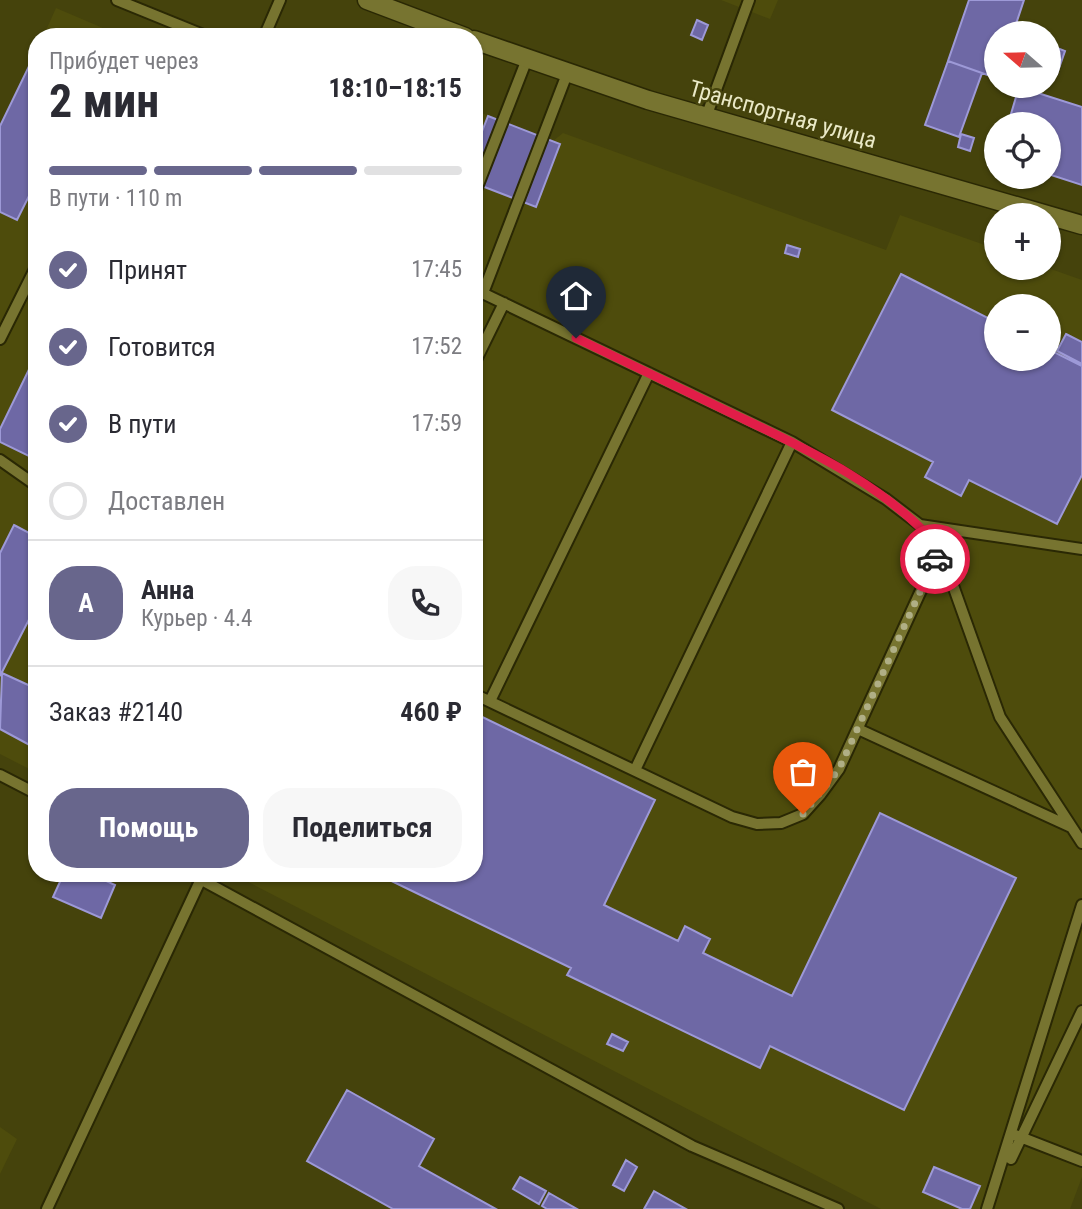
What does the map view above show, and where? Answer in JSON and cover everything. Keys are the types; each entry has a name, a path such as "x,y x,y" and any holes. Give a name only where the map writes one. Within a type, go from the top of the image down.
{"street":[{"path":"367,0 441,28"},
{"name":"Транспортная улица","path":"483,43 567,74 706,117 1082,225"}],"lane":[{"path":"117,0 186,28"},
{"path":"268,28 279,0"},
{"path":"706,117 749,0"},
{"path":"483,172 527,59"},
{"path":"483,279 567,74"},
{"path":"0,340 28,283"},
{"path":"483,293 792,443 887,499 920,525 940,549 1000,717 1082,843"},
{"path":"483,346 504,303"},
{"path":"490,701 649,373"},
{"path":"635,770 792,443"},
{"path":"0,460 28,480"},
{"path":"920,525 1082,549"},
{"path":"483,698 732,817 757,824 781,823 803,814 839,769 940,549"},
{"path":"858,729 1074,828"},
{"path":"0,775 28,789"},
{"path":"47,1209 200,882"},
{"path":"207,882 692,1146 810,1204 838,1209"},
{"path":"987,1209 1017,1136 1082,905"},
{"path":"1017,1136 1082,1011"},
{"path":"1017,1136 1082,1161"}],"shaded area":[{"path":"721,0 778,0 770,19"},
{"path":"56,8 103,28 47,28"},
{"path":"28,68 28,768 0,754 0,126"},
{"path":"483,114 553,141 563,133 886,250 900,215 984,245 984,280 1061,280 1061,273 1082,280 1082,1177 1070,1209 881,1209 248,882 483,882"},
{"path":"0,1127 17,1139 0,1174"}],"building":[{"path":"969,0 1024,0 1017,21 984,21 984,74 948,61"},
{"path":"697,20 708,25 702,40 691,35"},
{"path":"948,61 982,73 959,137 925,125"},
{"path":"28,68 28,198 17,220 0,212 0,126"},
{"path":"1016,98 1054,98 1082,107 1082,185 1061,178 1061,112 1012,112"},
{"path":"488,116 560,144 536,207 483,186 483,129"},
{"path":"961,134 974,138 970,151 958,147"},
{"path":"787,245 800,249 798,257 785,253"},
{"path":"901,274 984,316 984,371 1061,371 1061,356 1082,366 1082,475 1057,524 969,480 961,496 925,477 933,462 832,410"},
{"path":"1066,334 1082,342 1082,364 1061,353 1061,343"},
{"path":"28,371 28,456 0,442 0,429"},
{"path":"14,525 28,532 28,622 0,676 0,553"},
{"path":"2,673 28,685 28,744 0,729"},
{"path":"483,717 655,800 604,905 678,941 685,926 710,939 703,953 792,996 880,813 1016,878 904,1110 770,1046 760,1068 567,975 571,968 394,882 483,882"},
{"path":"60,882 108,882 115,885 101,918 53,897"},
{"path":"612,1034 628,1042 623,1051 607,1044"},
{"path":"347,1090 434,1139 419,1166 496,1209 393,1209 307,1161"},
{"path":"626,1160 637,1167 624,1191 613,1185"},
{"path":"934,1167 980,1186 970,1209 962,1209 923,1192"},
{"path":"520,1177 546,1191 539,1204 513,1189"},
{"path":"654,1191 686,1209 644,1209"},
{"path":"549,1193 577,1209 547,1209 542,1206"}],"way so far":[{"path":"803,814 839,769 935,559"}],"route":[{"path":"576,338 792,443 887,499 920,525 940,549 935,559"}]}
